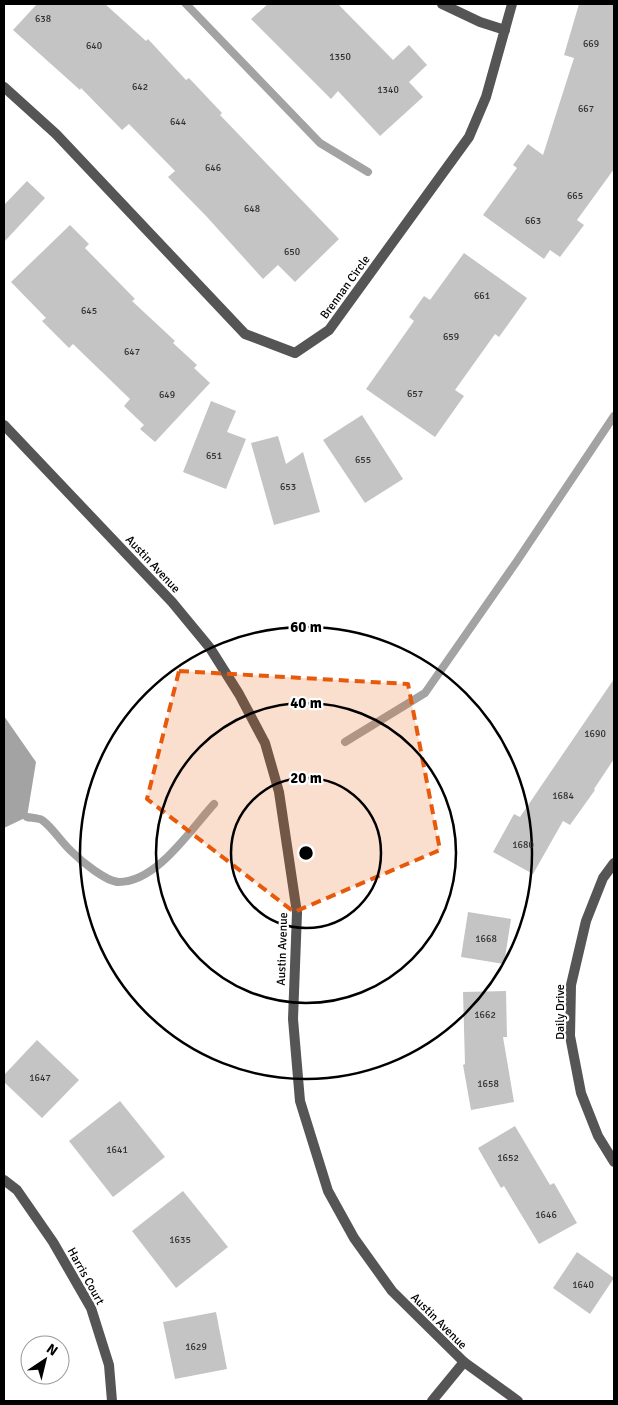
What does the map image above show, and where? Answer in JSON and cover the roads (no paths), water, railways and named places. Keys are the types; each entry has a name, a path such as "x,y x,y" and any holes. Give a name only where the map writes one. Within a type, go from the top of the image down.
{"street":[{"path":"442,4 480,22 505,30"},
{"name":"Brennan Circle","path":"4,87 56,134 245,334 295,353 329,330 469,136 486,97 512,4"},
{"name":"Austin Avenue","path":"4,424 172,602 210,648 239,694 265,742 279,792 297,913 293,1019 300,1101 328,1191 354,1238 392,1291 464,1362 518,1401"},
{"name":"Daily Drive","path":"614,863 604,878 586,921 571,985 570,1036 582,1093 598,1136 614,1162"},
{"name":"Harris Court","path":"4,1180 17,1190 53,1242 91,1308 109,1366 112,1401"},
{"path":"432,1401 464,1362"}],"waterway":[{"path":"186,4 320,143 368,172"},
{"path":"345,742 425,693 517,561 614,416"},
{"path":"27,817 42,820 87,865 100,875 119,882 133,880 159,864 172,853 214,804"}]}
